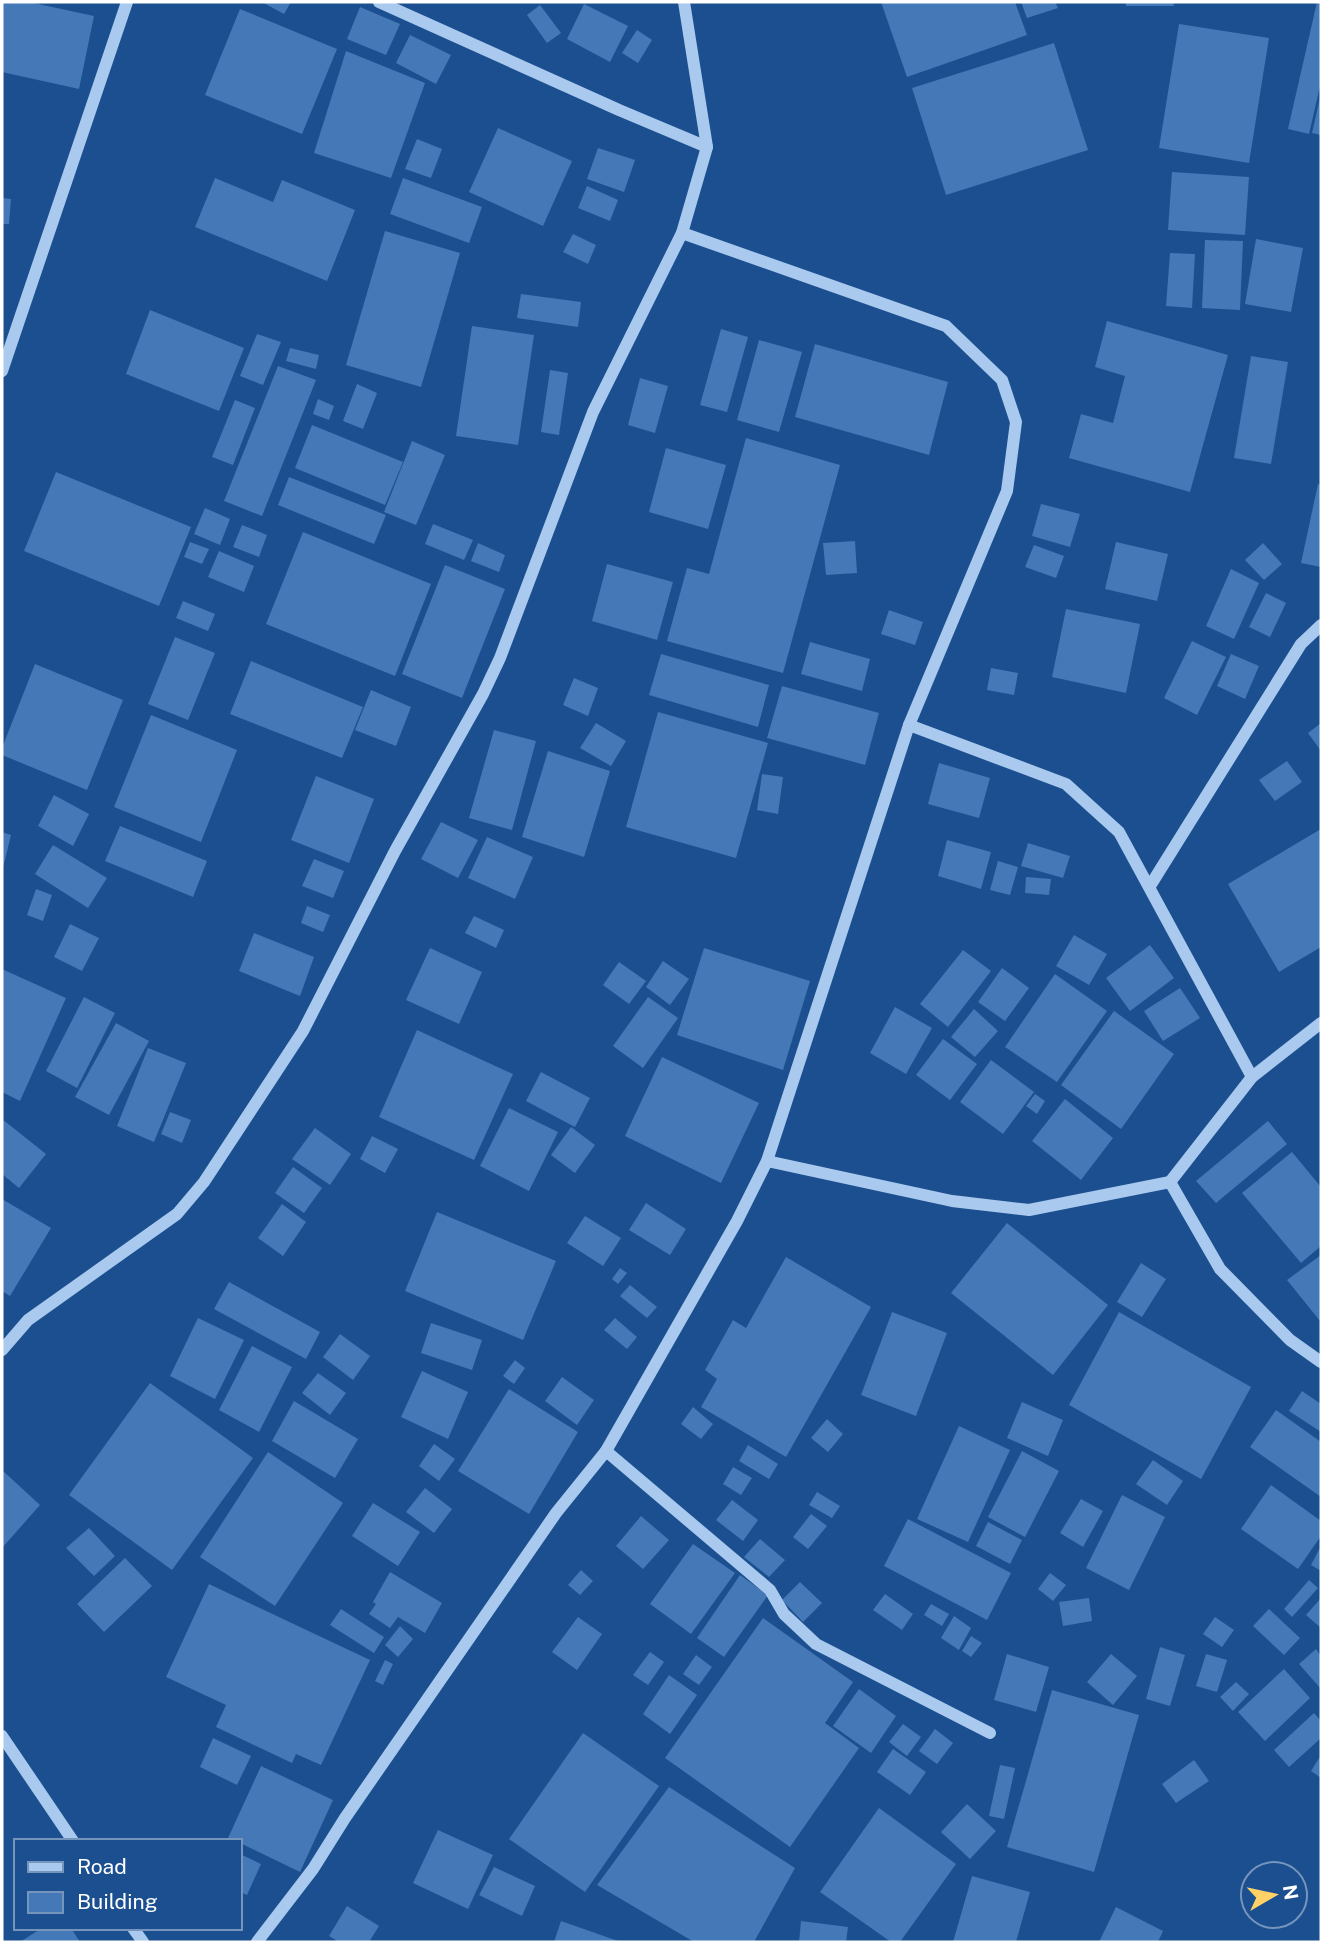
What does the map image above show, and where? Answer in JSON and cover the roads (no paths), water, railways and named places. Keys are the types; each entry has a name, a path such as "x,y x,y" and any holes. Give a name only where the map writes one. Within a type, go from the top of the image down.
{"street":[{"path":"2,370 127,2"},
{"path":"379,2 609,106 707,147"},
{"path":"2,1350 28,1320 177,1214 204,1182 303,1031 395,852 483,694 500,658 593,412 682,233 707,147 684,2"},
{"path":"257,1942 313,1869 345,1818 556,1513 606,1451 737,1221 767,1161 909,725 1007,491 1016,422 1002,380 946,326 682,233"},
{"path":"1150,886 1301,643 1321,625"},
{"path":"909,725 1066,784 1119,832 1252,1077"},
{"path":"767,1161 952,1201 1029,1210 1170,1182 1252,1077 1321,1023"},
{"path":"1170,1182 1220,1269 1290,1340 1321,1362"},
{"path":"606,1451 769,1590 784,1614 816,1644 990,1733"},
{"path":"2,1736 72,1839"}]}
